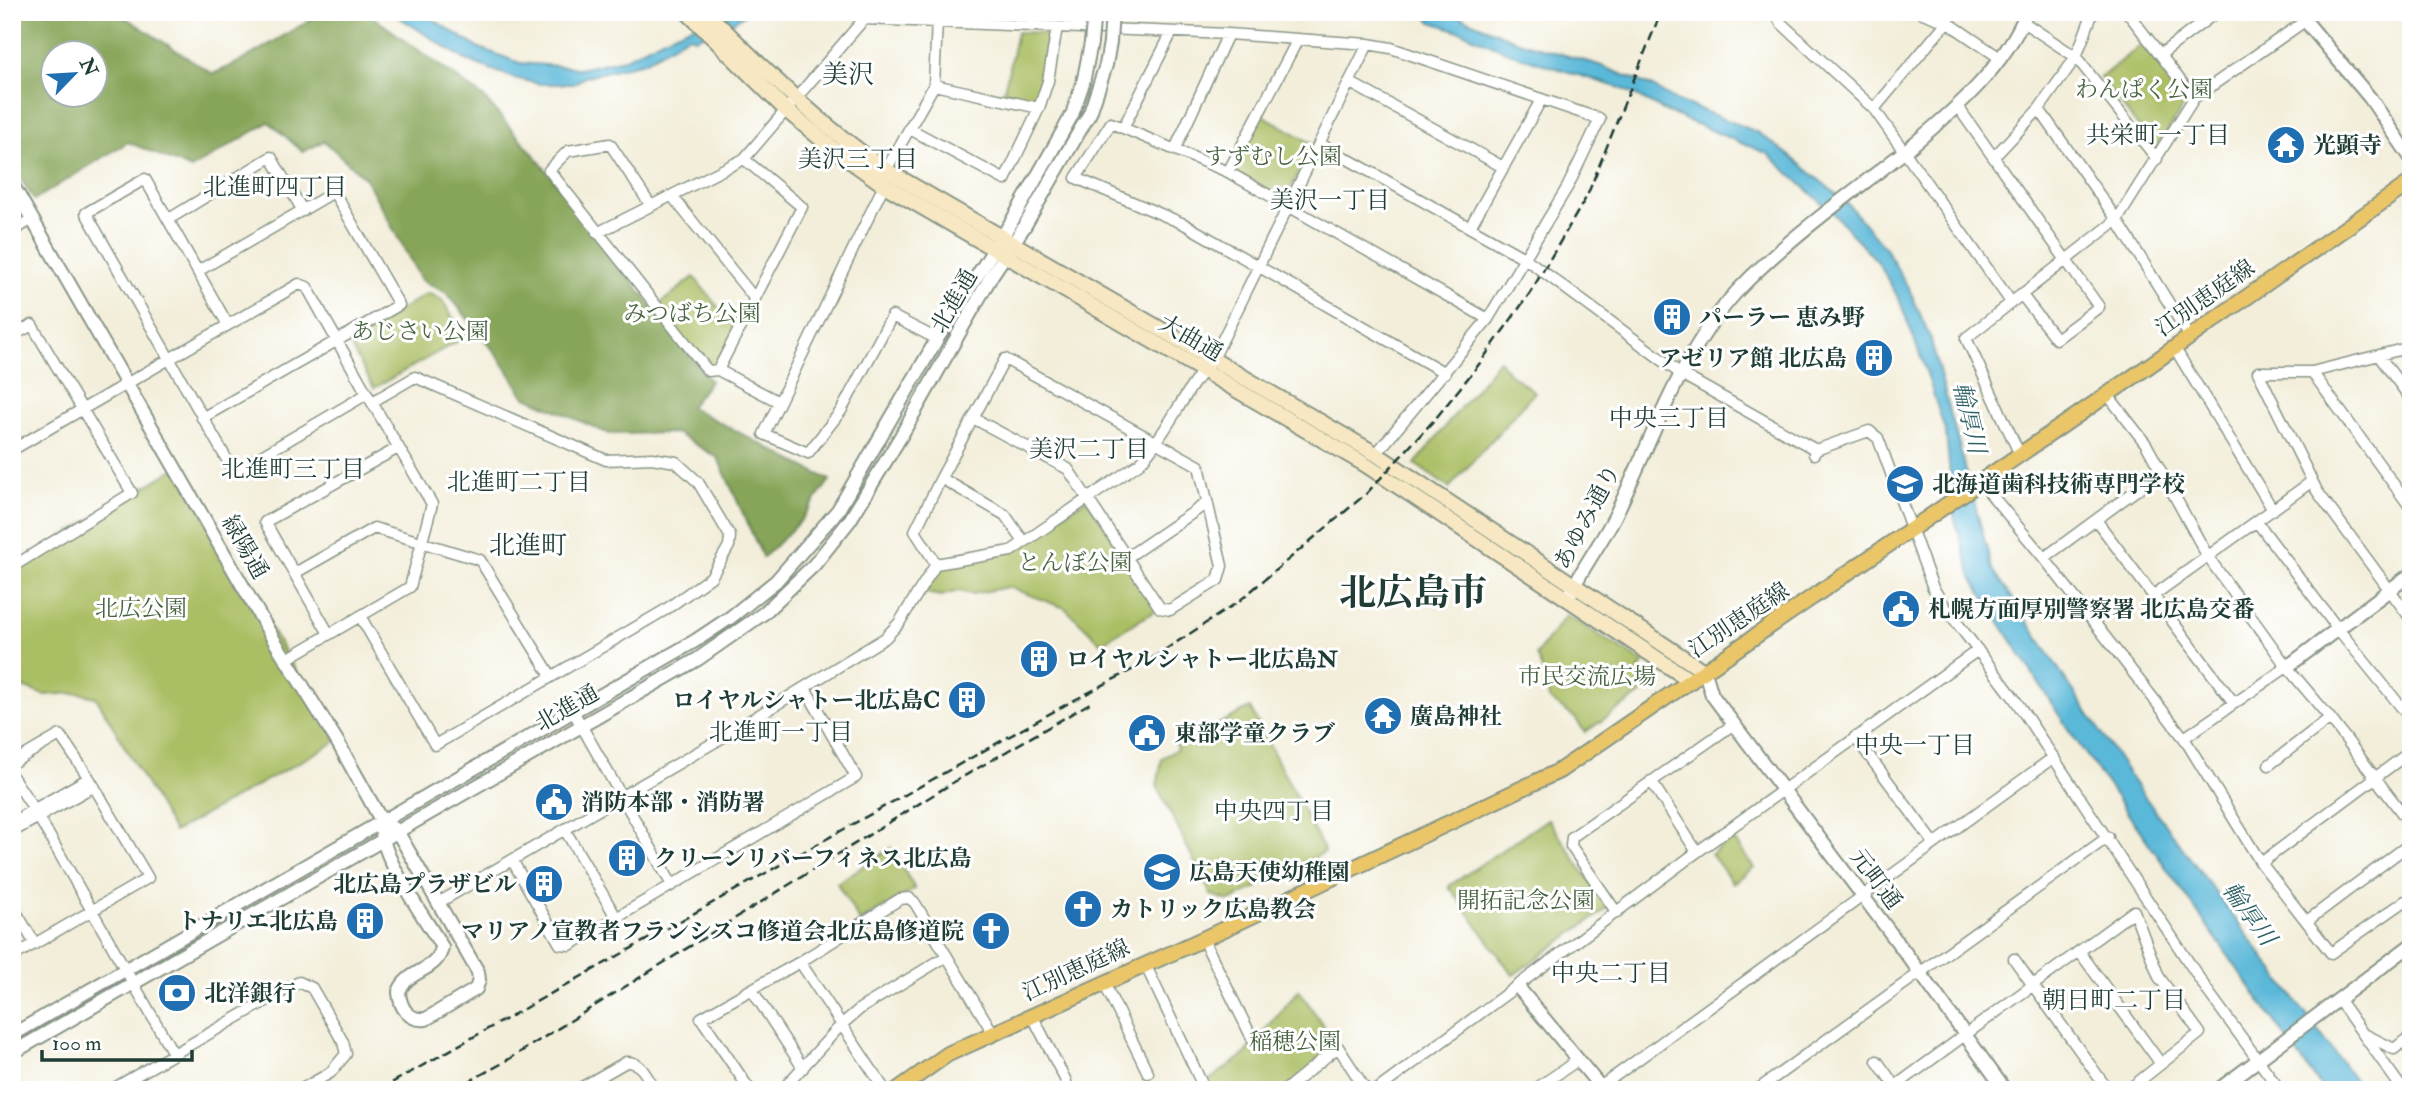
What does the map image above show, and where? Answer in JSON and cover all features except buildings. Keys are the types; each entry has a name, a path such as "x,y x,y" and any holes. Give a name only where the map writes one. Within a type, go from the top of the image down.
{"main road":[{"name":"大曲通","path":"687,12 736,52 832,148 884,185 1213,359 1376,454 1691,681"},
{"name":"大曲通","path":"706,12 736,52"},
{"name":"大曲通","path":"790,104 1003,247 1202,370 1366,465 1571,592 1589,594 1705,672"},
{"name":"江別恵庭線","path":"897,1090 948,1054 1203,939 1559,771 2020,455 2411,182"}],"street":[{"path":"1003,247 1072,115 1083,83 1094,12"},
{"path":"1003,247 1090,113 1106,65 1112,12"},
{"path":"1774,12 1781,23 1874,109 2011,302"},
{"path":"1920,12 1947,22 2000,58"},
{"path":"1874,109 1947,22 1952,12"},
{"path":"1994,157 2039,109 2076,57 2093,12"},
{"path":"2127,12 2194,98"},
{"path":"2161,54 2214,14 2212,12"},
{"path":"1905,151 1958,107 2000,58 2025,17 2076,57 2157,159"},
{"path":"2020,455 1966,338 2117,220 2194,98 2301,17 2370,98 2411,158"},
{"path":"597,233 744,159 864,19 1228,34 1368,44 1391,48 1600,119 1568,186 1488,319 1376,454"},
{"path":"937,21 934,85 886,170 884,185 764,434 808,453 841,411 892,316 937,339"},
{"path":"909,128 1005,180 1039,108 1048,81 1058,27"},
{"path":"1123,128 1172,33"},
{"path":"1175,149 1228,34"},
{"path":"1227,172 1298,39"},
{"path":"438,903 805,688 885,638 899,622 936,564 1011,551 1140,463 1158,444 1202,370 1213,359 1368,44"},
{"path":"1349,82 1503,167"},
{"path":"934,85 1039,108"},
{"path":"1469,227 1541,100"},
{"path":"1958,107 2099,307 2056,339 2021,294"},
{"path":"2039,109 2117,220 2190,337"},
{"path":"1445,373 1184,224 1076,178 1111,123 1227,172 1488,319"},
{"path":"1318,143 1526,259 1681,374 1815,452 1870,431 1878,439 1933,588 2014,698 2209,993 2280,1090"},
{"path":"651,206 610,144 568,151 549,170 708,371 718,370 779,402"},
{"name":"あゆみ通り","path":"1571,592 1602,540 1692,351 1728,302 1743,285 1814,222 1905,151"},
{"path":"169,219 271,158 303,211"},
{"path":"718,370 802,207 744,159"},
{"path":"228,325 145,179 86,213 234,472 370,398 415,377 606,460 652,458 676,462 698,482 730,536 729,546 711,577 664,610 435,745 360,616"},
{"name":"緑陽通","path":"12,184 382,820 397,831 478,972 476,989 426,1019 410,1016 403,1008 398,992 405,980 434,963 440,956 442,947 393,864 382,839 382,820"},
{"path":"198,271 334,192 399,305 202,418"},
{"path":"672,196 755,299"},
{"path":"12,231 33,219"},
{"name":"北進通","path":"12,1035 695,641 731,617 776,581 838,510 937,339 1003,247"},
{"name":"北進通","path":"12,1053 580,724 698,659 764,613 814,565 850,520 1003,247"},
{"path":"12,450 299,284 307,287 432,504 410,587 287,659"},
{"path":"12,336 32,325 132,493 12,567"},
{"path":"2174,347 2273,510"},
{"path":"2411,347 2312,372 2258,372 2311,482 2411,619"},
{"path":"2379,356 2411,400"},
{"path":"936,564 915,531 941,478 973,418 1005,359 1199,466 1222,566 1218,580 1170,610 1160,608 1068,469 973,418"},
{"path":"2312,372 2411,508"},
{"path":"2107,394 2146,444 2208,557 2287,667 2330,718 2411,825"},
{"path":"329,635 265,522 398,448"},
{"path":"2044,558 2161,472"},
{"path":"1989,476 1989,492 2044,558 2184,738 2261,863 2331,953 2405,901"},
{"path":"941,478 1005,515 1024,542"},
{"path":"2154,594 2311,482"},
{"path":"1126,558 1207,503"},
{"path":"2096,520 2234,703"},
{"path":"2257,522 2411,719"},
{"path":"295,573 374,528 480,560 551,676"},
{"path":"2184,738 2287,667 2411,574"},
{"path":"1377,1090 1697,852 1978,650"},
{"path":"1705,672 1712,695"},
{"path":"1691,681 1712,695"},
{"path":"512,860 560,944 570,945 856,777 805,688"},
{"name":"元町通","path":"1712,695 2005,1090"},
{"path":"573,711 672,885"},
{"path":"2269,765 2330,718"},
{"path":"1617,913 1571,846 1572,837 1734,724"},
{"path":"12,762 60,735 148,878 12,957"},
{"path":"1855,737 1934,842"},
{"path":"2261,863 2411,751"},
{"path":"1518,987 1601,1088 1934,842 2054,757"},
{"path":"12,776 36,813 173,1053"},
{"path":"1651,781 1697,852"},
{"path":"12,822 36,813 91,782"},
{"path":"12,832 36,813"},
{"path":"565,830 616,917"},
{"path":"1757,1090 2108,837"},
{"path":"2307,922 2411,843"},
{"path":"750,1090 701,1018 800,962 900,899 909,898 915,903 993,1033"},
{"path":"12,905 35,944"},
{"path":"1877,1061 1894,1089 2134,911 2159,977 2200,1033 2129,1090"},
{"path":"1203,939 1254,1042"},
{"path":"2218,1090 2411,944"},
{"path":"2079,951 2161,1064"},
{"path":"782,1090 841,1025 862,1008 947,956"},
{"path":"2014,959 2108,1090"},
{"path":"800,962 885,1090"},
{"path":"1145,964 1203,1086"},
{"path":"111,1090 299,982 312,988 343,1042 346,1054 330,1073 300,1090"},
{"path":"1104,983 1148,1073"},
{"path":"751,990 803,1068"},
{"path":"2336,1000 2366,1035 2404,1089"},
{"path":"1032,1015 1066,1081"},
{"path":"2366,1035 2394,1049 2411,1036"},
{"path":"1285,1090 1338,1047 1366,1090"},
{"path":"1534,1090 1578,1060"},
{"path":"584,1088 632,1061 640,1067 655,1090"}],"green space":[{"path":"12,12 117,12 213,74 239,62 324,12 366,12 483,97 531,151 710,381 690,407 830,480 801,520 763,558 718,458 676,433 609,434 524,396 499,357 447,293 421,280 366,179 324,141 303,152 269,122 191,169 128,142 34,200 12,165"},
{"path":"1017,32 1049,33 1041,81 1034,98 1004,91"},
{"name":"わんぱく公園","path":"2143,43 2188,100 2156,149 2100,78"},
{"name":"すずむし公園","path":"1261,114 1313,144 1285,200 1232,170"},
{"name":"みつばち公園","path":"694,277 738,332 718,370 708,371 656,307"},
{"name":"あじさい公園","path":"428,293 442,300 465,337 374,388 348,342"},
{"path":"1499,360 1510,374 1535,392 1449,488 1415,464"},
{"name":"北広公園","path":"176,468 337,741 174,832 96,697 78,693 44,695 12,683 12,568"},
{"name":"とんぼ公園","path":"1086,499 1160,608 1101,643 1065,608 1008,587 972,594 958,591 941,596 925,593 936,564 1011,551"},
{"name":"市民交流広場","path":"1566,615 1645,663 1639,669 1651,687 1585,732 1575,718 1549,699 1545,677 1536,655"},
{"path":"1250,708 1325,852 1230,901 1211,895 1157,786 1162,758 1177,749 1176,745"},
{"name":"開拓記念公園","path":"1548,819 1608,908 1513,975 1449,886"},
{"path":"1733,838 1754,868 1733,883 1711,854"},
{"path":"891,848 915,889 860,922 837,883"},
{"name":"稲穂公園","path":"1299,990 1338,1047 1284,1090 1196,1090 1245,1054"}],"water":[{"path":"391,12 421,12 477,47 520,63 579,69 624,59 664,38 726,12 748,12 733,22 696,38 688,36 644,62 585,77 573,84 540,84 514,78 464,59"},
{"path":"1396,12 1449,12 1517,41 1599,65 1651,86 1673,99 1757,132 1847,203 1886,249 1910,291 1930,337 1992,568 2133,781 2362,1090 2323,1090 2066,726 1972,578 1954,516 1946,434 1899,299 1877,261 1834,214 1768,154 1667,112 1623,89 1515,55 1431,22 1427,17"}],"railway":[{"path":"379,1090 1067,704 1145,663 1238,602 1367,493 1436,418 1480,363 1530,293 1587,196 1661,12"},
{"path":"453,1090 501,1064 954,782 1090,703"}],"place":[{"name":"光顕寺","path":"2286,145"},
{"name":"パーラー 恵み野","path":"1672,317"},
{"name":"アゼリア館 北広島","path":"1874,358"},
{"name":"北海道歯科技術専門学校","path":"1905,484"},
{"name":"札幌方面厚別警察署 北広島交番","path":"1901,609"},
{"name":"ロイヤルシャトー北広島N","path":"1039,659"},
{"name":"ロイヤルシャトー北広島C","path":"967,700"},
{"name":"廣島神社","path":"1383,716"},
{"name":"東部学童クラブ","path":"1147,733"},
{"name":"消防本部・消防署","path":"554,802"},
{"name":"クリーンリバーフィネス北広島","path":"627,858"},
{"name":"広島天使幼稚園","path":"1162,872"},
{"name":"北広島プラザビル","path":"544,884"},
{"name":"カトリック広島教会","path":"1083,909"},
{"name":"トナリエ北広島","path":"365,921"},
{"name":"マリアノ宣教者フランシスコ修道会北広島修道院","path":"991,931"},
{"name":"北洋銀行","path":"177,993"}],"district":[{"name":"美沢","path":"848,75"},
{"name":"共栄町一丁目","path":"2158,135"},
{"name":"美沢三丁目","path":"858,159"},
{"name":"北進町四丁目","path":"275,187"},
{"name":"美沢一丁目","path":"1330,200"},
{"name":"中央三丁目","path":"1669,418"},
{"name":"美沢二丁目","path":"1089,449"},
{"name":"北進町三丁目","path":"293,469"},
{"name":"北進町二丁目","path":"519,482"},
{"name":"北進町","path":"528,546"},
{"name":"北広島市","path":"1413,593"},
{"name":"北進町一丁目","path":"781,732"},
{"name":"中央一丁目","path":"1915,745"},
{"name":"中央四丁目","path":"1274,811"},
{"name":"中央二丁目","path":"1611,973"},
{"name":"朝日町二丁目","path":"2114,1000"}],"water label":[{"name":"輪厚川","path":"1969,418"},
{"name":"輪厚川","path":"2249,914"}]}
